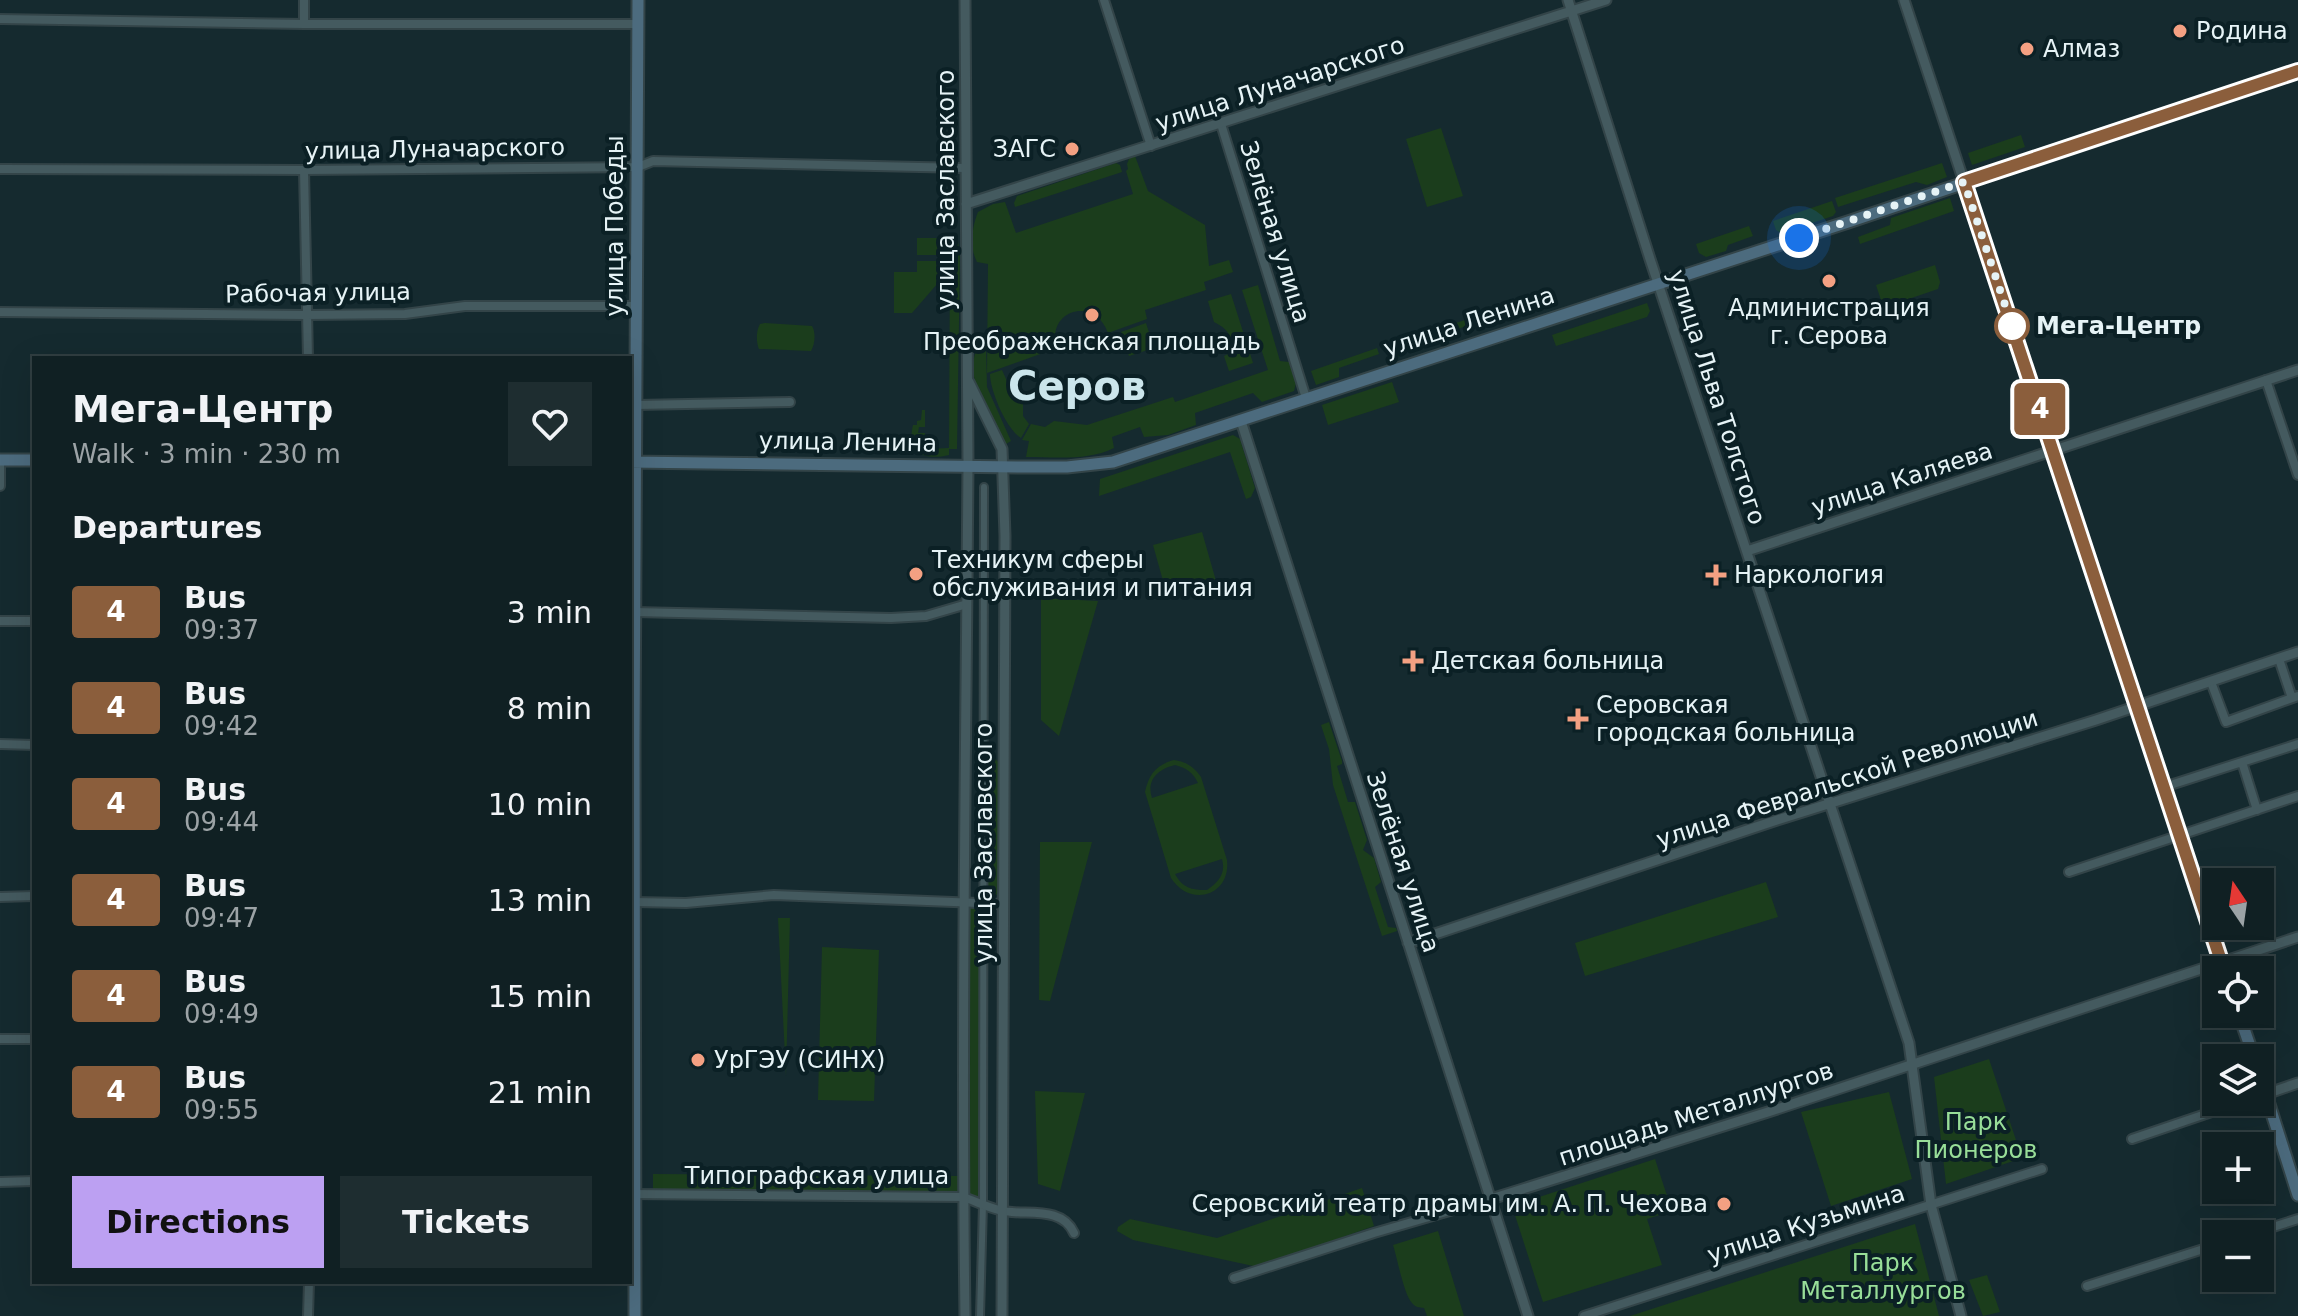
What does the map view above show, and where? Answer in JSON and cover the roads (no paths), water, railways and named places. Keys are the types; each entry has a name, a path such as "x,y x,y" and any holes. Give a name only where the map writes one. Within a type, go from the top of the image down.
{"main road":[{"name":"улица Победы","path":"635,1316 632,771 638,0"},
{"name":"улица Ленина","path":"633,462 1067,467 1113,462 2298,71"},
{"path":"1964,182 2220,956"},
{"path":"0,461 32,460"},
{"path":"2270,1116 2298,1195"}],"street":[{"path":"304,0 304,24"},
{"name":"улица Заславского","path":"965,0 968,466 964,904 965,1316"},
{"path":"1104,0 1151,146"},
{"name":"улица Льва Толстого","path":"1568,0 1658,284 1909,1043 1931,1205 1961,1316"},
{"name":"улица Луначарского","path":"966,204 1606,0"},
{"path":"1904,0 1964,182"},
{"path":"0,19 304,24 638,24"},
{"name":"Зелёная улица","path":"1221,124 1306,398"},
{"name":"улица Луначарского","path":"0,169 638,167 653,161 965,168"},
{"path":"304,170 308,356"},
{"name":"Рабочая улица","path":"0,312 306,315 405,314 465,306 637,306"},
{"name":"улица Каляева","path":"1747,551 2298,370"},
{"name":"улица Заславского","path":"967,379 1002,449 1005,536 1002,1316"},
{"path":"2266,380 2298,475"},
{"path":"636,405 790,402"},
{"name":"Зелёная улица","path":"1241,421 1528,1316"},
{"path":"0,461 0,486"},
{"name":"улица Заславского","path":"980,1316 983,1204 984,487"},
{"path":"635,612 891,618 926,616 967,604"},
{"path":"0,621 32,621"},
{"name":"улица Февральской Революции","path":"1408,943 2298,652"},
{"path":"2211,682 2226,722 2295,697 2279,659"},
{"path":"0,744 32,745"},
{"path":"2164,787 2298,744"},
{"path":"2242,762 2257,810"},
{"path":"2069,872 2298,796"},
{"path":"635,902 686,903 774,895 1004,904"},
{"path":"0,897 32,896"},
{"name":"площадь Металлургов","path":"2249,956 2298,937"},
{"name":"площадь Металлургов","path":"1491,1199 2202,973"},
{"path":"0,1039 32,1039"},
{"path":"2274,1091 2298,1083"},
{"path":"2132,1139 2202,1115"},
{"name":"улица Кузьмина","path":"1584,1316 2042,1169"},
{"path":"0,1182 32,1181"},
{"name":"Типографская улица","path":"633,1194 963,1197 1001,1211 1058,1217 1070,1224 1074,1233"},
{"path":"1234,1278 1491,1199"},
{"path":"2274,1227 2298,1219"},
{"path":"2087,1286 2202,1249"},
{"path":"308,1316 309,1284"}],"place":[{"name":"Родина","path":"2180,31"},
{"name":"Алмаз","path":"2027,49"},
{"name":"ЗАГС","path":"1072,149"},
{"name":"Администрация г. Серова","path":"1829,281"},
{"name":"Преображенская площадь","path":"1092,315"},
{"name":"Мега-Центр","path":"2012,326"},
{"name":"Техникум сферы обслуживания и питания","path":"916,574"},
{"name":"Наркология","path":"1716,575"},
{"name":"Детская больница","path":"1413,661"},
{"name":"Серовская городская больница","path":"1578,719"},
{"name":"УрГЭУ (СИНХ)","path":"698,1060"},
{"name":"Серовский театр драмы им. А. П. Чехова","path":"1724,1204"}],"district":[{"name":"Серов","path":"1077,386"}],"park label":[{"name":"Парк Пионеров","path":"1976,1136"},
{"name":"Парк Металлургов","path":"1883,1277"}]}
